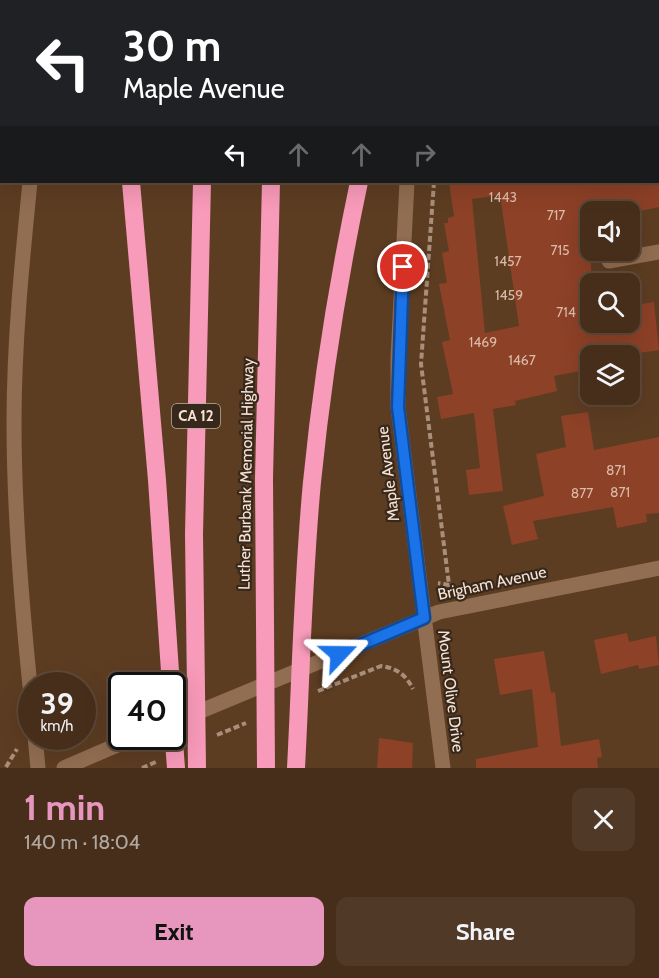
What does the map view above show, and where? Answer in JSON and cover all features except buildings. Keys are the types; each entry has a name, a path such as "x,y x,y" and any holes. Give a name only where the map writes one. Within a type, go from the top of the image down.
{"highway":[{"path":"131,183 157,480 170,672"},
{"name":"CA 12","path":"197,767 194,650 195,475 202,183"},
{"name":"Luther Burbank Memorial Highway","path":"266,768 264,467 272,183"},
{"path":"296,768 312,484 324,374 337,291 359,183"},
{"path":"175,750 176,768"}],"street":[{"path":"29,672 20,575 14,422 19,295 30,183"},
{"name":"Maple Avenue","path":"407,183 397,384 424,618"},
{"path":"640,255 659,252"},
{"name":"Brigham Avenue","path":"186,717 424,618 454,608 659,568"},
{"name":"Mount Olive Drive","path":"424,618 443,768"},
{"path":"36,750 38,768"},
{"path":"70,767 108,750"}],"path":[{"path":"434,183 422,364 449,585 438,583"},
{"path":"6,767 17,749"}],"route":[{"path":"339,654 424,618 398,407 397,384 403,267"}]}
